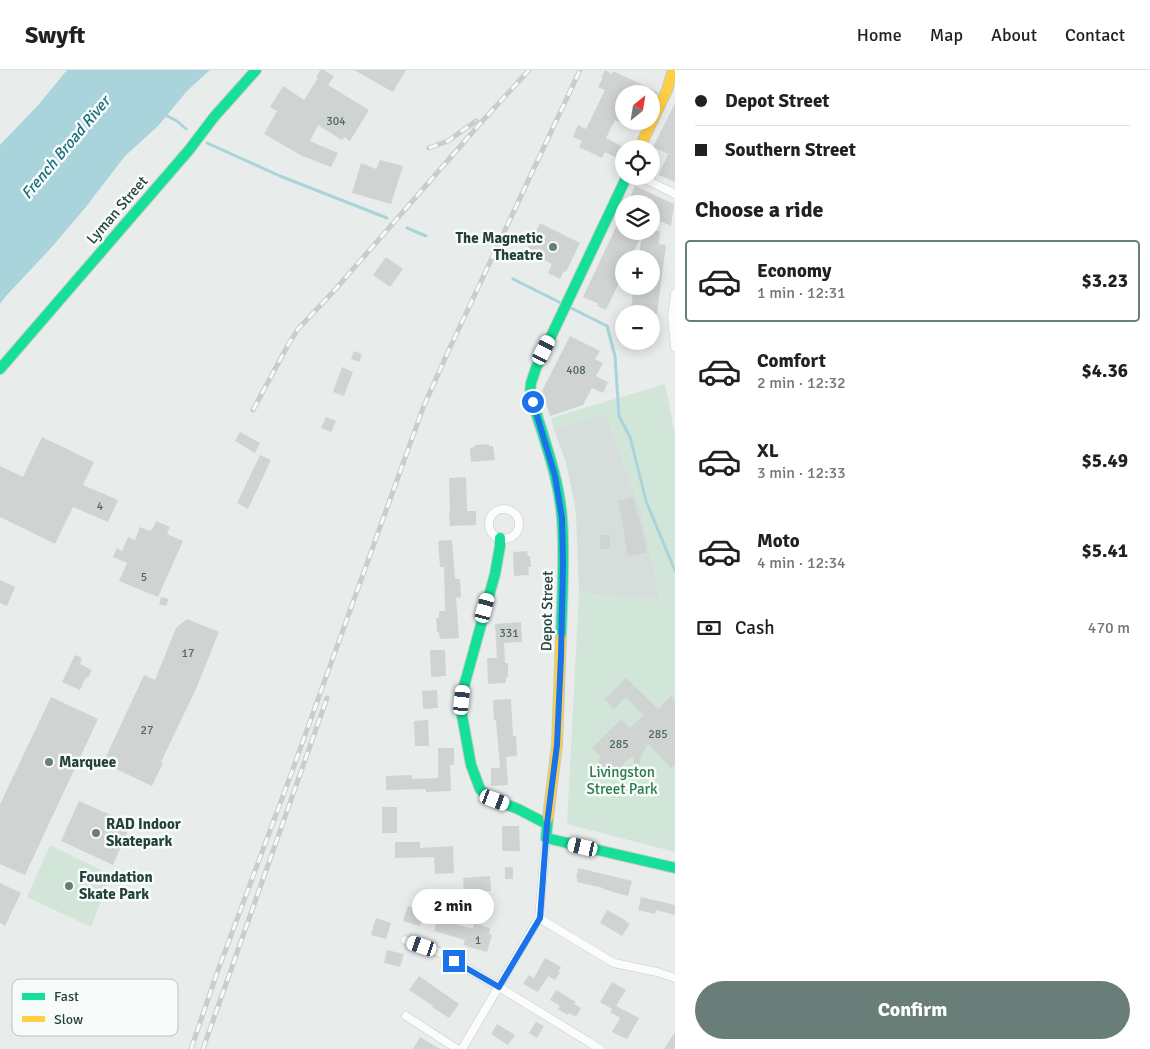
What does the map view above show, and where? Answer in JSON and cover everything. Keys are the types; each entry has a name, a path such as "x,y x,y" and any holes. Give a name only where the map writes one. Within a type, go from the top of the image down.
{"street":[{"name":"Lyman Street","path":"0,369 256,70"},
{"path":"644,140 667,90 673,70"},
{"name":"Depot Street","path":"462,1049 540,918 547,824 557,745 563,563 562,518 555,476 530,388 536,368 622,185"},
{"path":"657,185 675,194"},
{"path":"675,294 672,316 675,347"},
{"path":"499,509 513,510 518,515 519,529 516,535 510,538 500,538 491,532 489,526 490,519 493,513 499,509"},
{"path":"500,538 495,574 463,690 461,710 471,765 480,789 495,800 547,824"},
{"path":"546,838 675,868"},
{"path":"540,918 614,963 657,972 675,978"},
{"path":"405,940 438,952 600,1049"},
{"path":"406,1016 457,1049"}],"shaded area":[{"path":"605,413 643,515 660,600 579,593 574,501 566,463 554,429"}],"green space":[{"name":"Livingston Street Park","path":"665,384 675,435 675,852 567,824 579,593 660,600 643,515 605,413 554,429 551,418"},
{"name":"Foundation Skate Park","path":"50,845 111,875 91,927 27,897"}],"water":[{"name":"French Broad River","path":"67,70 210,70 187,91 158,126 125,156 85,208 0,304 0,145 40,103"}],"building":[{"path":"320,70 324,70 334,76 328,85 369,110 350,141 344,137 342,140 318,125 310,141 338,153 331,167 302,156 264,134 277,111 270,107 283,86 304,100 318,78 316,77"},
{"path":"354,70 406,70 393,92"},
{"path":"605,70 612,74 613,71 643,85 615,85 615,120 606,138 615,143 615,157 605,152 602,158 579,147 582,141 573,137 578,125 586,129 605,90 598,87 603,78 601,78"},
{"path":"675,103 675,182 660,175 668,154 660,150 660,140 656,140"},
{"path":"380,160 403,166 391,204 352,193 361,163 376,169"},
{"path":"635,186 654,195 631,195"},
{"path":"660,198 674,204 671,226 660,221"},
{"name":"The Magnetic Theatre","path":"540,223 580,243 566,272 564,271 560,279 548,273 552,264 526,251"},
{"path":"615,229 615,240 640,240 634,250 615,250 615,291 606,310 597,306 599,304 583,297"},
{"path":"641,240 659,240 659,244 666,245 660,291 660,250 640,250"},
{"path":"386,257 403,269 390,287 373,275"},
{"path":"633,295 659,295 658,305 631,305"},
{"path":"570,336 600,351 595,359 603,363 596,376 608,382 603,393 592,388 583,405 550,416 542,391"},
{"path":"354,351 362,354 359,362 351,359"},
{"path":"342,367 353,372 344,396 333,392"},
{"path":"326,417 336,421 331,432 321,428"},
{"path":"240,432 260,443 255,453 235,441"},
{"path":"42,437 94,462 83,485 118,500 108,522 73,507 55,544 0,517 0,466 23,477"},
{"path":"489,444 489,446 493,446 495,460 471,462 470,448 475,447 474,445"},
{"path":"260,455 271,460 248,509 237,503"},
{"path":"466,477 467,511 476,511 476,525 450,526 449,478"},
{"path":"633,497 647,553 628,556 618,501"},
{"path":"156,521 170,527 167,534 183,541 158,597 119,581 127,563 113,557 117,548 122,551 128,537 135,540 140,527 150,531"},
{"path":"600,535 610,535 610,549 600,549"},
{"path":"452,540 455,579 460,579 461,597 456,598 459,638 440,639 439,632 437,632 436,618 439,618 439,611 445,611 444,567 440,567 438,541"},
{"path":"527,551 528,556 530,556 531,567 528,567 529,575 514,576 513,552"},
{"path":"0,580 15,587 7,606 0,603"},
{"path":"161,597 169,599 166,606 159,604"},
{"path":"187,619 219,632 196,689 161,762 163,763 152,786 103,763 144,675 155,680 176,628"},
{"path":"521,622 522,642 504,643 505,663 508,663 506,683 488,684 487,658 497,658 495,624"},
{"path":"430,650 445,650 446,676 431,677"},
{"path":"75,655 82,658 80,664 92,670 88,678 86,677 80,690 62,682"},
{"path":"626,678 658,709 671,696 675,701 675,764 671,768 648,744 641,756 638,777 636,777 633,755 611,776 597,761 601,757 592,748 621,719 630,728 643,715 626,697 614,709 605,699"},
{"path":"437,690 438,708 423,709 422,691"},
{"name":"Marquee","path":"51,697 98,719 25,875 0,864 0,804"},
{"path":"511,699 513,736 516,736 517,756 506,757 508,785 491,786 491,768 500,768 493,700"},
{"path":"428,720 429,746 415,746 414,721"},
{"path":"438,748 454,748 454,765 450,765 451,791 426,792 426,789 386,790 386,776 412,775 412,779 438,778"},
{"name":"RAD Indoor Skatepark","path":"79,801 131,824 113,865 61,841"},
{"path":"382,807 397,807 397,833 382,833"},
{"path":"502,826 519,826 520,851 502,851"},
{"path":"395,842 420,842 420,848 453,846 454,873 435,874 434,857 395,858"},
{"path":"505,867 513,867 513,879 505,879"},
{"path":"578,868 632,881 628,896 577,882"},
{"path":"490,876 491,891 464,893 463,878"},
{"path":"0,883 21,893 5,926 0,923"},
{"path":"641,897 675,905 675,915 656,910 655,914 638,910"},
{"path":"408,906 425,911 420,926 403,921"},
{"path":"607,910 630,924 622,936 600,923"},
{"path":"439,916 456,921 455,924 473,929 474,923 490,928 489,934 492,935 487,952 463,945 465,940 434,931"},
{"path":"376,918 391,923 386,939 371,935"},
{"path":"387,950 404,954 400,967 384,963"},
{"path":"545,958 561,967 558,972 560,973 555,980 548,976 538,992 523,984 529,975 534,978"},
{"path":"419,976 459,1004 449,1018 409,990"},
{"path":"612,982 626,990 616,1006 639,1018 627,1039 612,1032 620,1018 610,1012 612,1009 600,1002"},
{"path":"556,990 576,1002 574,1004 581,1008 576,1017 558,1009 560,1006 550,1000"},
{"path":"536,1022 544,1026 537,1038 529,1033"},
{"path":"497,1024 515,1035 508,1045 491,1034"},
{"path":"675,1032 675,1049 664,1049"},
{"path":"420,1037 440,1049 413,1049"}],"waterway":[{"path":"165,115 177,121 186,129"},
{"path":"207,143 280,176 387,218"},
{"path":"407,228 426,236"},
{"path":"513,279 607,326 615,356 619,416 630,437 646,501 675,571"}],"railway":[{"path":"253,410 298,329 529,70"},
{"path":"191,1049 423,408 580,70"},
{"path":"429,148 448,141 476,121"},
{"path":"203,1049 327,698"}],"traffic: fast":[{"path":"0,369 256,70"},
{"path":"561,638 563,579 562,519 549,455 530,393 531,383 536,368 623,185"},
{"path":"500,538 495,574 463,690 461,710 471,765 480,789 495,800 547,824"},
{"path":"548,818 546,838 675,868"}],"traffic: slow":[{"path":"643,140 667,90 673,70"},
{"path":"548,818 557,745 561,638"}],"place":[{"name":"The Magnetic Theatre","path":"553,247"},
{"name":"Marquee","path":"49,762"},
{"name":"RAD Indoor Skatepark","path":"96,833"},
{"name":"Foundation Skate Park","path":"69,886"}],"route":[{"path":"454,961 499,987 540,918 547,824 557,745 563,563 562,518 558,492 547,445 533,402"}]}
